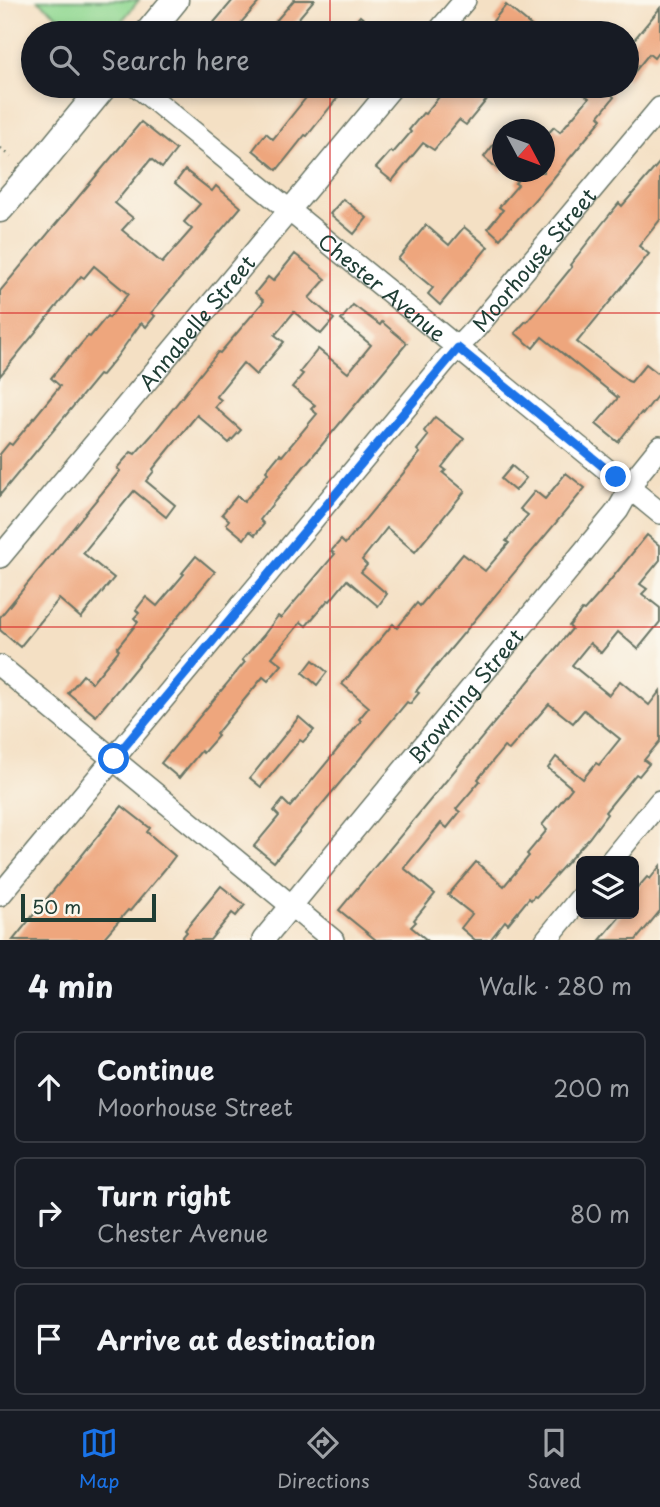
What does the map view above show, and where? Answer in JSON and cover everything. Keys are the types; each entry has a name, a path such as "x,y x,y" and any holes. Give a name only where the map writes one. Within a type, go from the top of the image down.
{"street":[{"path":"158,21 176,0"},
{"path":"447,21 465,0"},
{"path":"0,209 94,98"},
{"name":"Chester Avenue","path":"152,98 660,513"},
{"name":"Annabelle Street","path":"0,557 383,98"},
{"name":"Moorhouse Street","path":"0,895 660,108"},
{"name":"Browning Street","path":"263,940 618,510 639,473 660,447"},
{"path":"0,666 333,940"},
{"path":"615,856 660,802"},
{"path":"546,940 576,903"}],"path":[{"path":"0,148 11,158"}],"green space":[{"path":"38,0 139,0 122,21 64,21"}],"building":[{"path":"233,0 261,0 243,21 215,21"},
{"path":"294,0 314,0 296,21 276,21"},
{"path":"506,5 525,21 493,21"},
{"path":"660,8 660,50 654,58 649,54 639,66 639,33"},
{"path":"306,98 337,98 277,170 253,150 266,133 273,139"},
{"path":"438,98 488,98 466,125 459,120 434,150 423,143 392,181 376,168 391,151 393,153 411,132 409,130 423,113 425,114"},
{"path":"589,98 613,98 599,116 602,119 555,176 555,128 560,132"},
{"path":"141,122 176,150 162,168 151,159 115,203 133,218 122,230 162,263 192,229 184,222 200,204 175,183 185,170 212,191 216,186 241,207 151,313 155,316 146,327 141,323 116,358 0,495 0,454 9,443 12,445 60,386 51,378 107,316 109,318 128,294 94,266 84,278 81,276 0,376 0,291"},
{"path":"492,147 492,164 484,157"},
{"path":"660,162 660,220 639,246 649,254 577,342 628,381 631,382 646,364 660,375 660,392 618,442 596,424 618,398 542,337 533,348 515,333 572,267 570,265 619,203 622,206"},
{"path":"550,182 500,239 488,228 503,210 499,207 518,185 515,183"},
{"path":"343,199 367,218 354,234 330,214"},
{"path":"426,225 449,245 464,227 488,247 440,305 428,294 433,288 398,259"},
{"path":"295,254 326,279 309,298 334,319 321,334 294,312 275,335 284,342 256,375 243,363 216,396 221,400 215,407 241,430 229,443 197,415 146,481 175,505 166,517 134,491 83,553 114,578 81,618 59,599 20,647 0,630 0,617 120,471 117,468 131,452 135,454 151,436 218,352 220,353 264,301 255,293 268,277 273,281"},
{"path":"353,305 380,325 382,322 407,343 275,501 260,520 264,524 255,535 250,531 244,539 226,524 229,520 222,514 237,496 244,502 280,454 282,456 317,414 311,409 315,405 292,387 303,374 300,372 318,349 348,373 371,345 341,320"},
{"path":"435,417 464,439 442,467 446,470 443,473 465,491 415,552 387,528 362,560 367,565 361,572 387,594 378,606 347,580 306,626 301,622 272,657 282,665 268,681 263,677 216,734 218,736 203,753 201,751 179,778 161,763 245,662 242,660 278,616 281,618 335,554 331,551 341,540 345,544 420,453 417,450 428,436 424,431"},
{"path":"512,466 526,478 515,491 501,479"},
{"path":"566,473 585,488 416,691 419,693 410,704 407,702 274,862 254,846 279,816 274,811 283,800 290,807 361,721 359,719 369,707 342,684 393,624 397,628 417,603 420,606 463,554 485,571 528,515 520,509 535,491 545,499"},
{"path":"647,535 660,546 660,560 640,584 647,589 642,594 660,608 660,622 638,649 618,632 601,653 590,643 572,665 609,695 620,681 649,705 660,691 660,741 644,760 649,764 639,776 636,774 605,812 607,814 589,838 536,897 531,900 529,898 508,924 505,921 490,940 475,940 461,928 472,914 448,895 476,862 504,886 547,830 542,825 572,788 548,768 556,757 583,779 596,763 599,765 620,739 584,710 573,723 549,704 509,750 504,747 456,809 460,812 447,828 441,823 404,868 435,894 411,927 427,940 376,940 339,910 572,629 569,626 582,610 584,611 600,593"},
{"path":"196,556 215,572 96,716 68,693 83,675 92,683 138,622 134,618 139,613 136,610 146,597 157,606"},
{"path":"313,660 327,672 317,685 303,673"},
{"path":"299,717 314,730 303,742 300,740 261,787 250,778"},
{"path":"122,806 150,828 147,832 175,856 165,869 102,940 13,940"},
{"path":"660,866 660,911 636,940 600,940 618,919 639,919 639,886 647,877 650,879"},
{"path":"221,886 245,905 236,916 232,913 210,940 180,940 187,932 185,930"}],"route":[{"path":"114,759 458,348 616,477"}]}
